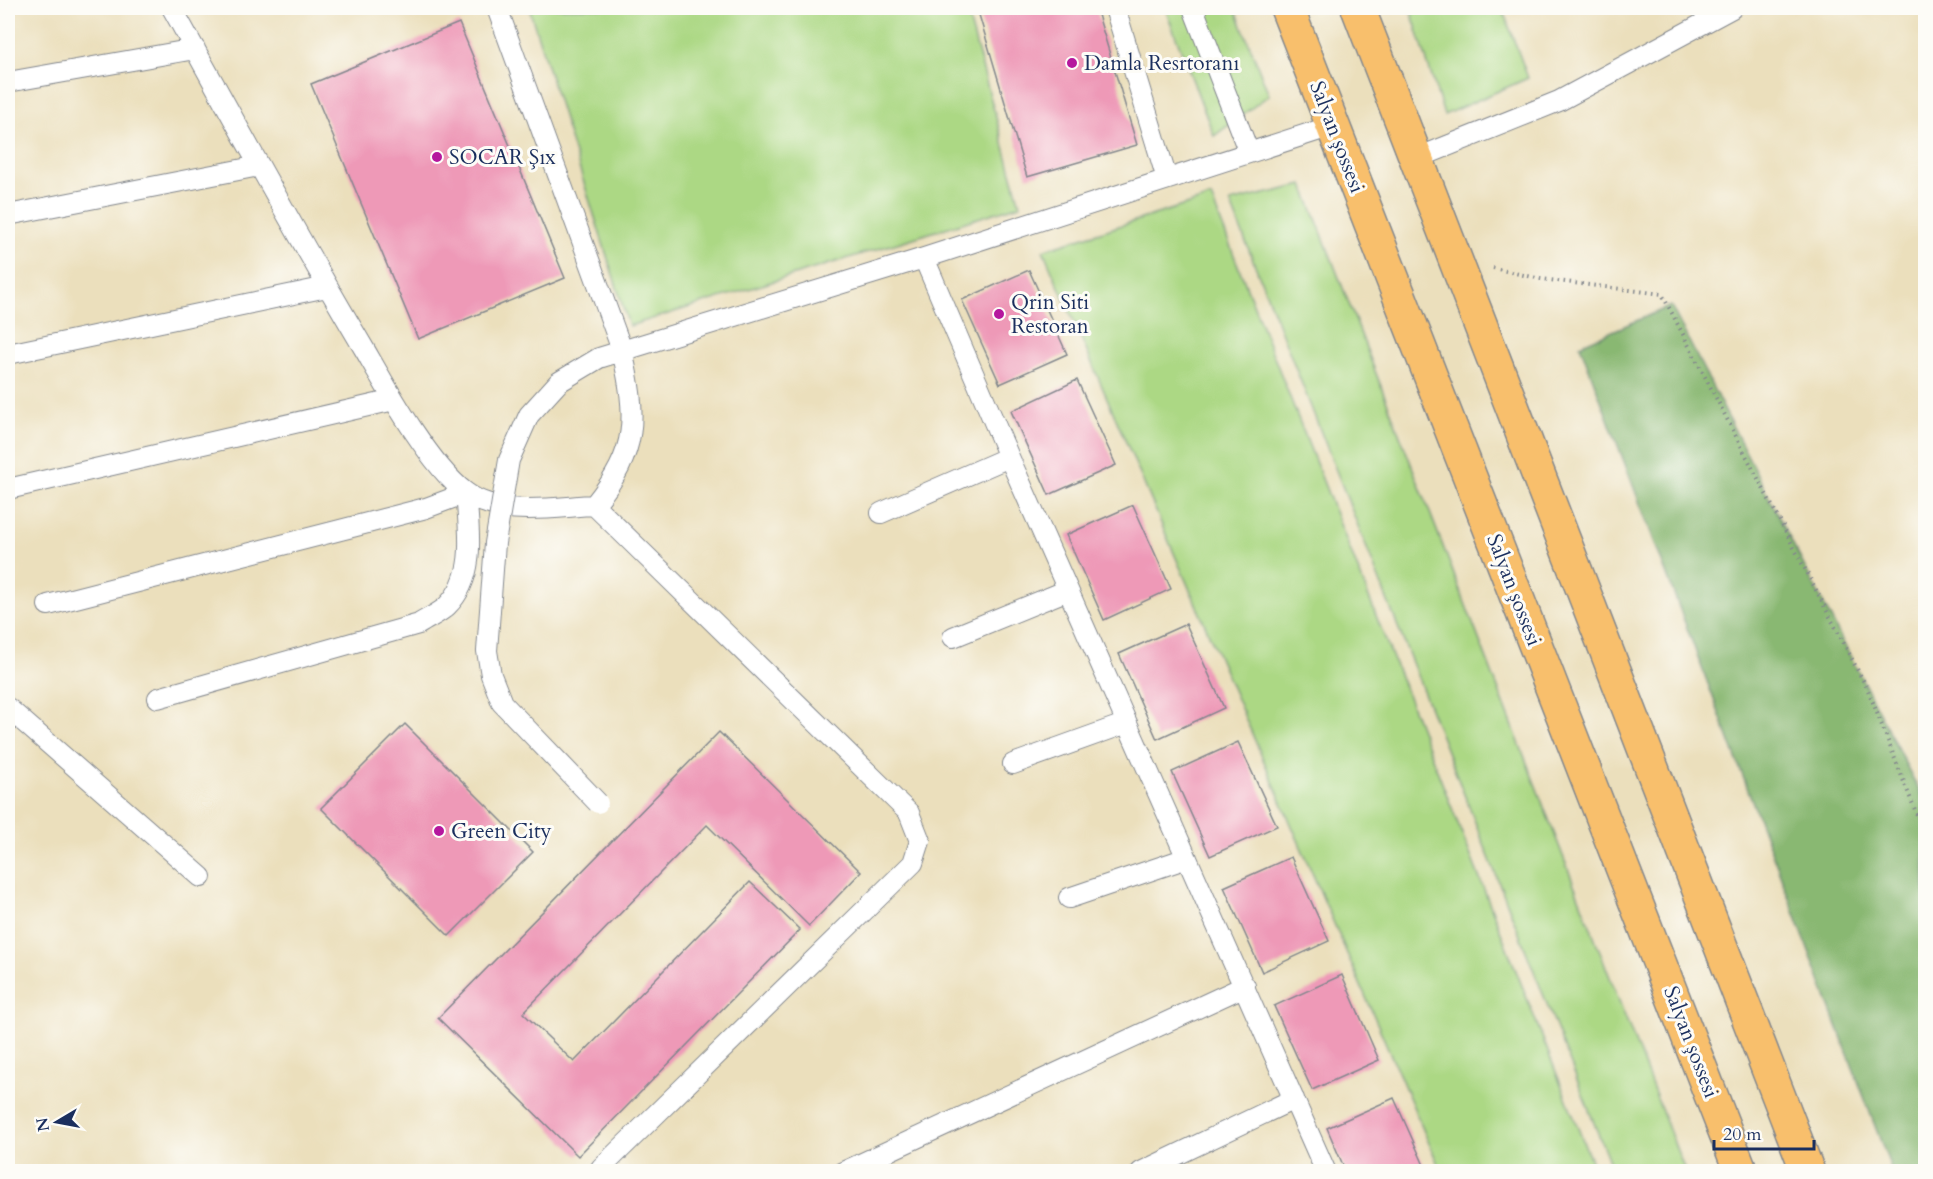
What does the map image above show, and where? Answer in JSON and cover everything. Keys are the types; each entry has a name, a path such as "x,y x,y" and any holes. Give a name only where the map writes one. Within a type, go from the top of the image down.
{"highway":[{"name":"Salyan şossesi","path":"1287,8 1741,1172"},
{"path":"1359,8 1415,159 1808,1172"}],"lane":[{"path":"172,8 327,287 394,399 446,473 466,493 484,502 510,508 594,505 909,813 920,841 913,863 601,1168"},
{"path":"497,8 622,350 633,422 627,453 609,487 594,505"},
{"path":"1115,8 1167,179"},
{"path":"1193,8 1249,153"},
{"path":"1415,159 1559,100 1732,8"},
{"path":"8,82 195,49"},
{"path":"598,803 502,703 490,675 487,651 495,543 509,460 529,415 559,382 599,358 622,350 924,258 1332,126"},
{"path":"8,215 259,166"},
{"path":"924,258 1009,457 1326,1172"},
{"path":"8,354 327,287"},
{"path":"8,489 394,399"},
{"path":"881,513 1009,457"},
{"path":"48,606 426,508 466,493"},
{"path":"158,698 419,624 446,607 462,587 470,553 466,493"},
{"path":"953,637 1068,591"},
{"path":"8,708 201,877"},
{"path":"1013,764 1127,723"},
{"path":"1069,898 1187,858"},
{"path":"843,1172 1245,986"},
{"path":"1141,1172 1294,1099"}],"path":[{"path":"1454,259 1541,279 1662,294 1868,690 1926,838"}],"green space":[{"path":"529,8 966,8 1020,205 629,326"},
{"path":"1165,8 1235,8 1269,95 1214,136"},
{"path":"1410,8 1502,8 1528,78 1444,115"},
{"path":"1303,185 1685,1171 1613,1171 1230,202"},
{"path":"1211,197 1595,1171 1441,1171 1043,250"},
{"path":"1671,306 1925,802 1925,1171 1892,1171 1580,345"}],"building":[{"path":"977,8 1096,8 1137,145 1027,177"},
{"path":"459,23 565,278 418,339 311,84"},
{"path":"1029,270 1067,354 1000,384 962,300"},
{"path":"1077,380 1116,465 1049,495 1011,411"},
{"path":"1133,505 1171,589 1104,620 1066,535"},
{"path":"1186,624 1224,708 1157,739 1119,654"},
{"path":"405,724 533,852 449,936 321,808"},
{"path":"719,732 861,872 809,926 707,825 523,1013 574,1062 750,882 800,930 578,1156 438,1018"},
{"path":"1238,742 1277,826 1210,856 1172,772"},
{"path":"1291,857 1329,941 1262,972 1224,887"},
{"path":"1342,975 1379,1060 1312,1090 1274,1006"},
{"path":"1394,1098 1427,1172 1346,1172 1327,1128"}],"place":[{"name":"Damla Resrtoranı","path":"1072,63"},
{"name":"SOCAR Şıx","path":"437,157"},
{"name":"Qrin Siti Restoran","path":"999,314"},
{"name":"Green City","path":"439,831"}]}
